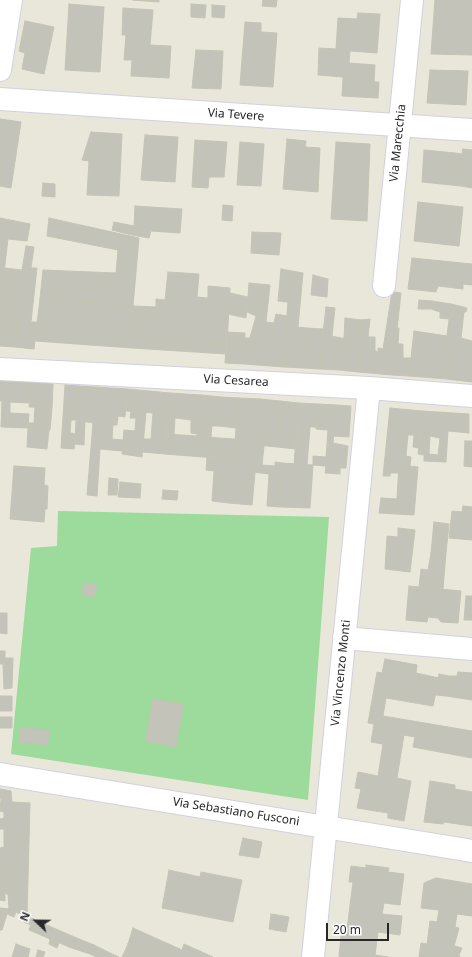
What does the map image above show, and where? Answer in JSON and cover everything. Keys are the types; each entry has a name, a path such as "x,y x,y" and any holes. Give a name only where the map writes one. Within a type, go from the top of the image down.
{"street":[{"path":"0,70 11,0"},
{"name":"Via Marecchia","path":"384,286 412,0"},
{"name":"Via Tevere","path":"0,99 472,130"},
{"name":"Via Cesarea","path":"0,370 368,388 472,396"},
{"name":"Via Vincenzo Monti","path":"313,957 368,388"},
{"path":"344,638 472,650"},
{"name":"Via Sebastiano Fusconi","path":"0,774 472,851"}],"green space":[{"path":"58,511 329,517 308,800 11,754 31,548 57,546"}],"building":[{"path":"133,0 159,0 159,2"},
{"path":"263,0 277,0 276,7 262,6"},
{"path":"435,0 472,0 472,55 431,54"},
{"path":"69,4 104,7 100,72 65,70"},
{"path":"191,4 206,5 205,18 191,17"},
{"path":"212,5 225,6 224,18 212,17"},
{"path":"123,8 153,10 150,45 171,46 169,78 131,76 132,60 124,60 126,35 122,35"},
{"path":"358,13 380,14 377,53 350,51 349,63 375,65 374,82 379,82 378,98 342,96 343,77 318,75 319,48 336,49 338,18 357,19"},
{"path":"25,21 54,27 44,74 22,69 25,53 19,51"},
{"path":"245,22 261,23 261,32 277,33 273,87 240,85"},
{"path":"196,50 223,51 221,89 192,88"},
{"path":"430,70 468,71 466,105 427,103"},
{"path":"0,119 21,122 11,188 0,186"},
{"path":"91,132 122,134 119,196 87,195 89,161 82,160"},
{"path":"145,135 178,137 175,182 141,180"},
{"path":"287,139 306,141 305,147 320,148 318,192 283,189"},
{"path":"195,140 227,142 224,177 209,177 208,188 192,187"},
{"path":"240,142 264,144 261,186 237,185"},
{"path":"336,142 370,144 367,221 331,219"},
{"path":"463,149 472,150 472,188 461,186 463,165 454,165 455,153 462,154"},
{"path":"424,150 455,153 454,165 463,165 461,186 422,182"},
{"path":"43,183 55,184 55,197 42,196"},
{"path":"418,202 463,207 459,246 414,241"},
{"path":"223,205 233,206 232,221 222,220"},
{"path":"135,206 182,209 180,233 151,231 149,238 132,235"},
{"path":"0,218 30,224 27,241 8,239 4,273 14,274 9,321 0,320"},
{"path":"49,218 139,238 133,306 40,299 43,270 116,273 118,250 47,236"},
{"path":"114,222 134,226 132,235 112,230"},
{"path":"252,232 281,233 279,255 251,253"},
{"path":"26,246 34,247 31,268 37,268 31,322 37,322 34,349 15,347 17,321 9,321 14,274 4,273 5,268 22,270"},
{"path":"412,258 472,264 472,285 463,284 463,289 438,286 436,292 408,289"},
{"path":"281,269 303,273 298,327 286,326 288,302 278,301"},
{"path":"168,272 199,274 197,297 208,298 208,286 230,288 227,345 132,339 133,306 156,307 156,299 165,300"},
{"path":"313,275 328,279 327,297 311,295"},
{"path":"249,283 270,285 266,322 274,323 276,314 287,316 284,367 244,364 245,338 250,338 256,316 247,312"},
{"path":"392,292 401,293 392,375 358,372 361,320 370,319 368,337 375,337 375,351 378,352 378,348 383,349"},
{"path":"230,293 248,297 246,318 228,314"},
{"path":"40,299 133,306 132,348 35,341"},
{"path":"419,300 432,301 431,309 418,309"},
{"path":"432,301 451,304 449,319 440,318 440,312 431,309"},
{"path":"451,304 467,308 466,312 464,312 461,338 472,341 472,382 446,379 449,352 445,351"},
{"path":"326,307 335,308 332,336 341,338 339,370 320,369"},
{"path":"345,318 361,320 358,372 339,370 341,338 344,338"},
{"path":"0,320 17,321 15,347 0,346"},
{"path":"286,326 307,328 303,368 284,367"},
{"path":"307,328 323,329 320,369 303,368"},
{"path":"397,328 399,328 398,344 403,344 403,358 411,358 409,376 392,375"},
{"path":"414,331 447,336 445,351 449,352 446,379 409,376"},
{"path":"227,332 245,333 244,364 225,363"},
{"path":"132,339 227,345 226,354 132,348"},
{"path":"0,380 5,381 4,401 0,401"},
{"path":"5,381 31,382 29,403 10,402 10,413 29,414 28,428 1,427 2,401 4,401"},
{"path":"31,382 53,384 52,408 29,407"},
{"path":"65,385 79,386 76,420 71,420 70,433 76,434 74,449 61,448"},
{"path":"79,386 127,389 125,417 118,416 117,425 113,425 112,439 123,440 122,451 100,449 97,496 87,495 93,423 76,420"},
{"path":"127,389 170,393 165,454 143,452 144,439 151,439 153,413 126,411"},
{"path":"170,393 201,395 197,434 191,433 191,420 175,418 174,435 166,434"},
{"path":"201,395 221,397 219,426 198,423"},
{"path":"221,397 239,398 236,428 219,426"},
{"path":"239,398 260,399 253,462 233,461"},
{"path":"260,399 280,401 277,447 256,445"},
{"path":"280,401 299,403 296,449 277,447"},
{"path":"299,403 318,404 316,427 310,427 307,465 294,464"},
{"path":"318,404 336,405 333,443 348,446 346,468 340,468 340,474 325,473 326,466 313,465 313,456 326,457 328,430 316,429"},
{"path":"336,405 351,406 349,437 333,436"},
{"path":"35,407 52,408 50,430 28,428 29,423 34,423"},
{"path":"390,408 422,411 419,448 413,447 414,435 408,435 405,466 391,465 390,476 383,476"},
{"path":"131,411 146,412 142,457 122,454 124,430 135,431 136,418 130,418"},
{"path":"422,411 469,414 469,433 448,431 446,462 424,461 424,455 418,454","holes":["430,436 440,438 438,455 429,454"]},
{"path":"76,420 85,421 84,445 75,444"},
{"path":"198,423 205,424 204,436 218,438 216,458 165,454 166,434 197,436"},
{"path":"205,424 212,424 211,437 204,436"},
{"path":"28,428 49,430 47,449 27,447"},
{"path":"218,438 235,439 233,459 216,458"},
{"path":"465,441 472,441 472,467 464,466"},
{"path":"254,445 264,446 262,465 275,466 275,462 282,463 280,507 267,506 269,474 253,472"},
{"path":"406,456 411,457 410,466 405,466"},
{"path":"207,458 233,459 229,503 212,501 214,471 206,470"},
{"path":"233,461 253,462 253,472 255,473 252,505 229,503"},
{"path":"282,463 313,465 310,508 280,507"},
{"path":"391,465 399,465 399,473 390,473"},
{"path":"399,465 418,467 414,515 396,514"},
{"path":"14,466 45,468 44,485 48,486 47,509 45,509 44,522 10,519"},
{"path":"109,478 118,479 117,495 108,495"},
{"path":"120,482 141,484 140,498 118,497"},
{"path":"163,490 178,491 177,500 162,499"},
{"path":"381,498 397,499 396,514 379,513"},
{"path":"463,506 472,507 472,540 449,538 452,511 462,512"},
{"path":"434,522 449,524 446,553 431,553"},
{"path":"398,528 415,530 410,572 385,569 387,536 398,537"},
{"path":"431,553 446,553 443,589 419,587 421,569 428,570"},
{"path":"84,583 97,585 94,597 82,594"},
{"path":"409,586 461,591 458,623 441,622 438,618 428,617 427,622 406,620"},
{"path":"466,596 472,596 472,620 464,620"},
{"path":"0,613 7,613 7,634 0,633"},
{"path":"0,651 5,651 5,658 13,658 12,688 4,689 3,664 0,664"},
{"path":"385,659 417,665 416,673 439,678 433,706 386,698 383,716 472,731 472,758 413,747 415,737 404,735 397,778 411,781 404,821 388,818 388,813 357,808 361,789 355,788 358,772 378,776 383,744 371,742 374,724 368,723 377,672 382,673"},
{"path":"458,672 472,673 472,700 446,696 449,676 457,676"},
{"path":"439,674 449,676 446,696 436,695"},
{"path":"0,696 12,696 12,711 0,711"},
{"path":"153,699 183,704 176,747 146,741"},
{"path":"0,717 12,717 12,728 0,728"},
{"path":"20,728 50,730 47,745 19,742"},
{"path":"430,781 455,785 455,789 472,792 472,826 444,822 443,824 424,822"},
{"path":"0,789 11,791 12,802 8,894 0,894 0,848 4,847 4,812 0,811"},
{"path":"12,802 30,803 27,917 9,909 8,894"},
{"path":"4,818 4,829 0,829 0,819"},
{"path":"243,838 262,842 259,858 239,855"},
{"path":"366,865 389,868 388,872 404,874 400,905 384,903 382,914 402,916 400,935 378,932 375,955 388,957 339,957 341,936 346,937 353,882 349,882 351,866 366,868"},
{"path":"169,870 200,877 201,872 242,880 233,922 162,908"},
{"path":"436,878 472,884 472,916 457,914 455,927 459,928 454,946 462,948 459,955 460,957 419,957 421,943 427,944 430,921 437,922 439,910 421,908 424,883"},
{"path":"0,894 5,895 5,901 0,900"},
{"path":"0,908 9,909 7,914 0,914"},
{"path":"9,909 16,912 14,917 7,914"},
{"path":"0,914 7,914 2,930 0,930"},
{"path":"271,914 289,917 286,932 269,929"},
{"path":"27,917 33,919 31,925 24,922"},
{"path":"33,919 72,936 69,947 29,930"},
{"path":"133,928 182,950 184,944 213,957 157,957 128,944"},
{"path":"72,936 94,945 90,954 69,947"},
{"path":"50,939 59,943 57,948 49,944"},
{"path":"16,944 24,947 21,957 12,957"},
{"path":"128,944 157,957 145,957 126,949"},
{"path":"94,945 119,957 96,957 90,954"},
{"path":"24,947 30,949 28,957 21,957"},
{"path":"126,949 145,957 122,957"},
{"path":"38,950 45,952 43,957 36,957"}]}
